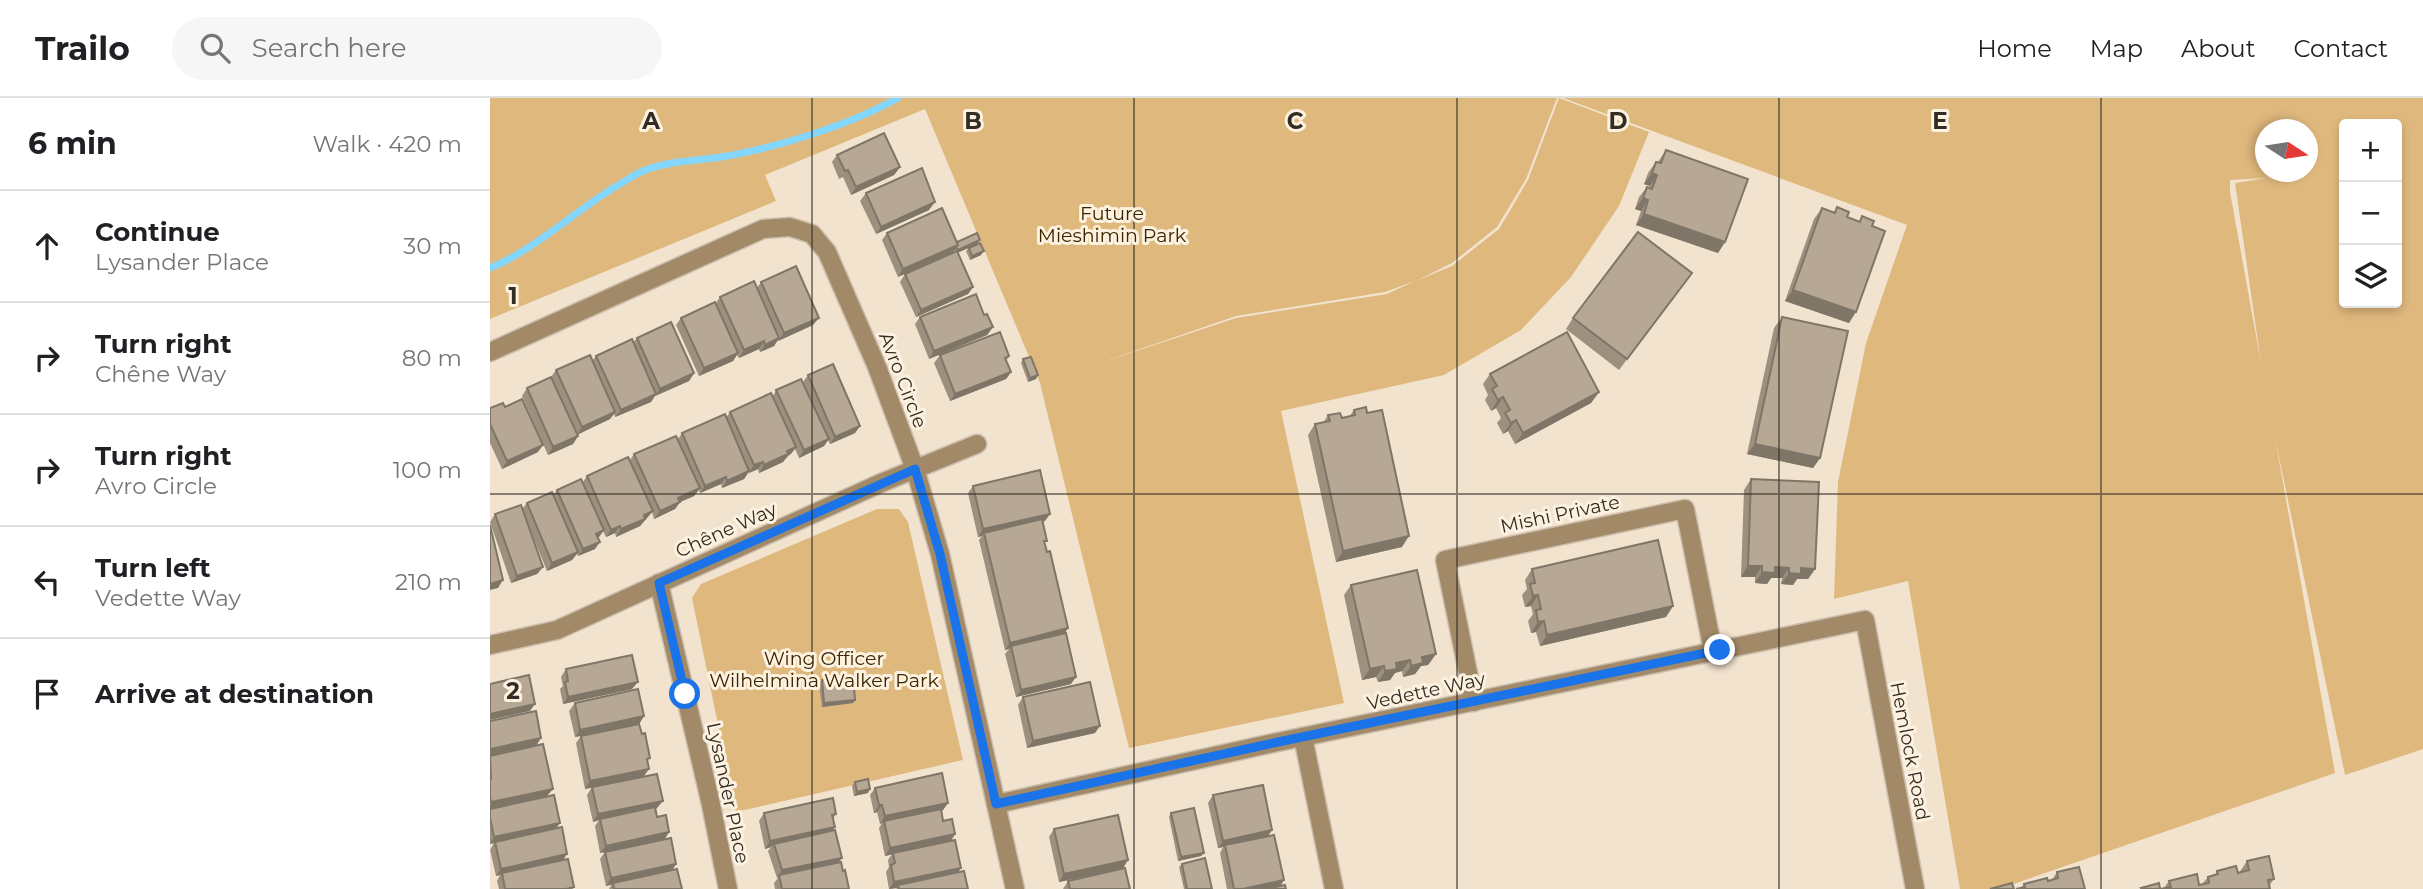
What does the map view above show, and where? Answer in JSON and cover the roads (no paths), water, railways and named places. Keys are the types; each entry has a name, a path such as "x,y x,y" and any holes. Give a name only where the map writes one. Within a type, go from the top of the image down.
{"street":[{"name":"Avro Circle","path":"490,352 763,229 790,227 812,234 827,252 862,332 915,469 940,554 1015,889"},
{"name":"Chêne Way","path":"490,645 557,630 915,469 977,444"},
{"name":"Mishi Private","path":"1474,702 1445,560 1685,509 1713,651"},
{"name":"Lysander Place","path":"659,583 728,889"},
{"name":"Vedette Way","path":"996,804 1865,620"},
{"name":"Hemlock Road","path":"1865,620 1915,889"},
{"path":"1303,737 1334,889"}],"waterway":[{"path":"490,268 523,251 599,197 643,171 671,163 742,153 789,141 858,117 898,98"}],"park label":[{"name":"Future Mieshimin Park","path":"1112,224"},
{"name":"Wing Officer Wilhelmina Walker Park","path":"824,669"}]}
